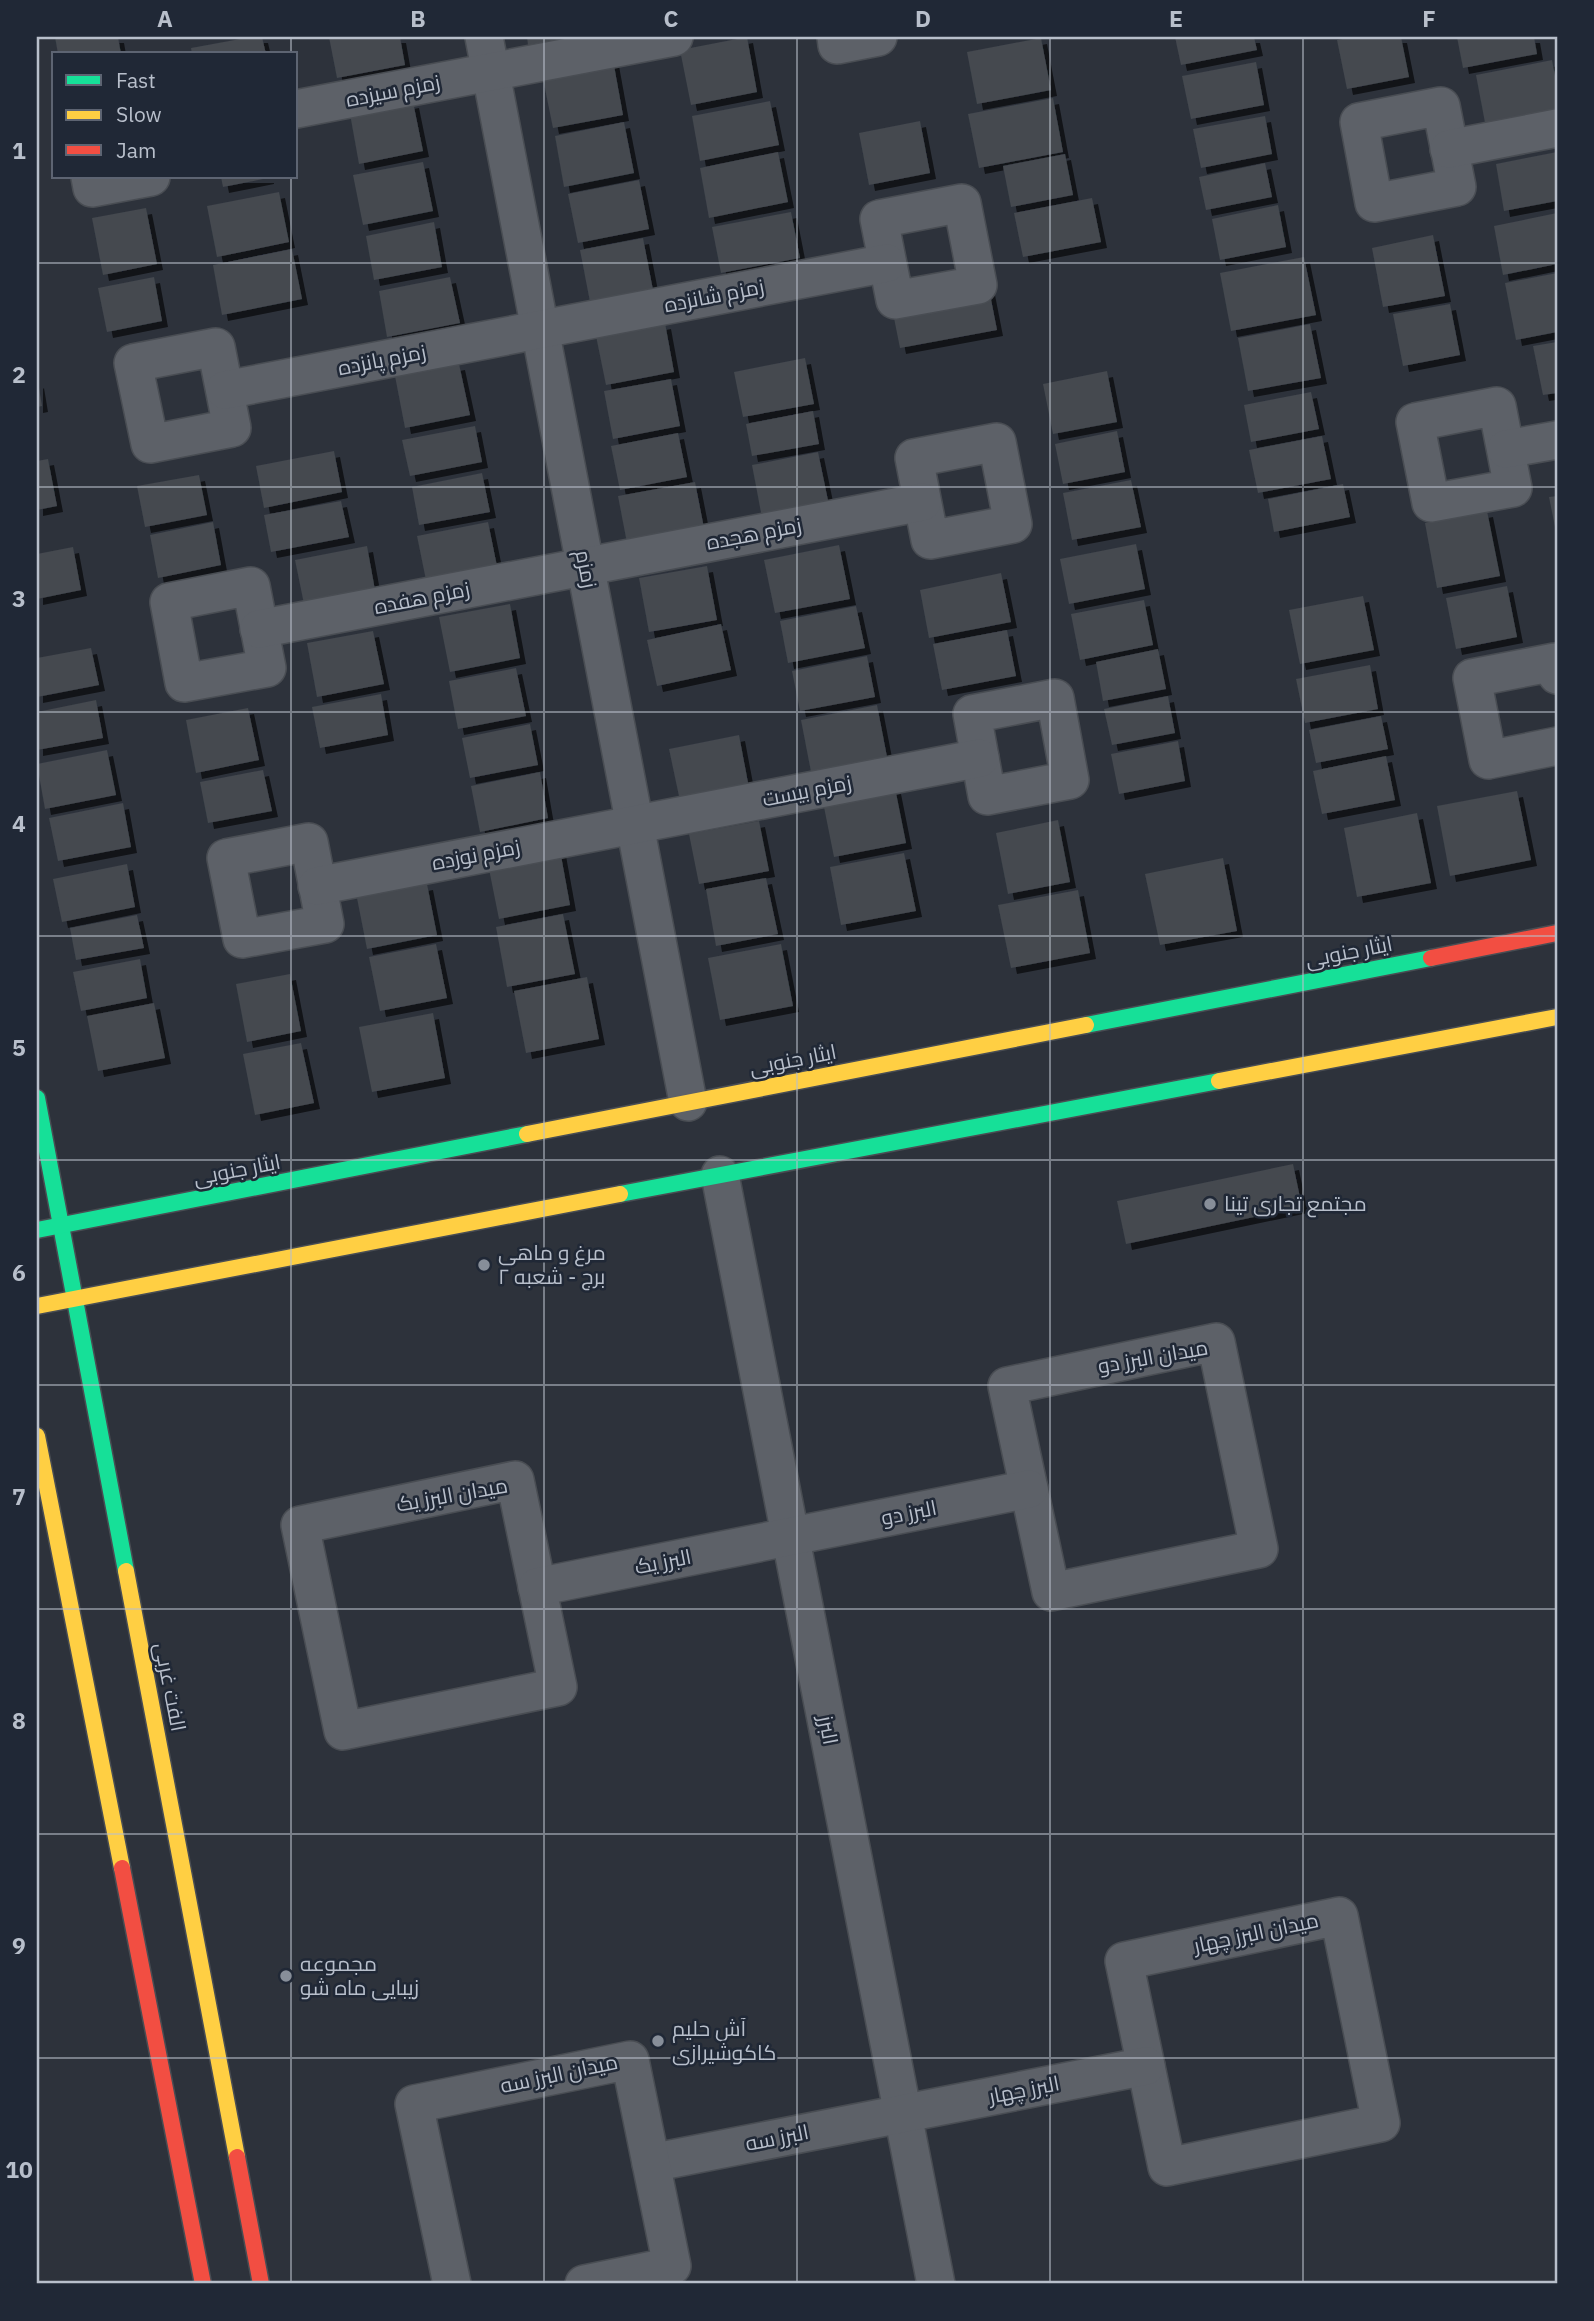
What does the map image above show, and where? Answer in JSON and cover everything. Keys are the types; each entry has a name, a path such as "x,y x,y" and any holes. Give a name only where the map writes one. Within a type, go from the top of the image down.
{"main road":[{"name":"ایثار جنوبی","path":"37,1230 1557,933"},
{"path":"37,1307 75,1297 1557,1017"},
{"name":"الفت غربی","path":"37,1098 261,2284"},
{"path":"37,1436 203,2284"}],"street":[{"name":"زمزم","path":"484,37 688,1102"},
{"name":"زمزم سیزده","path":"298,109 674,37"},
{"path":"836,37 838,45 878,37"},
{"path":"1449,149 1557,128"},
{"path":"89,178 92,188 146,178"},
{"name":"زمزم شانزده","path":"540,330 887,263"},
{"name":"زمزم پانزده","path":"225,390 540,330"},
{"path":"1506,449 1557,439"},
{"name":"زمزم هجده","path":"585,566 922,502"},
{"name":"زمزم هفده","path":"260,629 585,566"},
{"path":"1557,675 1555,662 1472,678 1488,760 1557,746"},
{"name":"زمزم بیست","path":"634,824 980,758"},
{"name":"زمزم نوزده","path":"317,886 634,824"},
{"name":"البرز","path":"720,1175 936,2284"},
{"name":"میدان البرز دو","path":"1216,1342 1259,1549 1051,1592 1029,1489 1007,1386 1216,1342"},
{"name":"میدان البرز یک","path":"515,1480 537,1587 558,1687 343,1731 300,1525 515,1480"},
{"name":"البرز دو","path":"790,1537 1029,1489"},
{"name":"البرز یک","path":"537,1587 790,1537"},
{"name":"میدان البرز چهار","path":"1339,1916 1381,2123 1167,2167 1146,2066 1124,1961 1339,1916"},
{"name":"میدان البرز سه","path":"452,2284 414,2104 630,2060 672,2266 584,2284"},
{"name":"البرز چهار","path":"902,2113 1146,2066"},
{"name":"البرز سه","path":"651,2163 902,2113"}],"building":[{"path":"55,37 118,37 121,52 58,52"},
{"path":"262,37 266,52 192,52 191,48"},
{"path":"329,37 400,37 405,65 337,78"},
{"path":"527,37 563,37 564,38 528,45"},
{"path":"747,37 757,92 691,105 680,50"},
{"path":"1175,37 1254,37 1257,50 1181,65"},
{"path":"1354,37 1401,37 1409,77 1347,89 1337,40"},
{"path":"1457,37 1534,37 1537,54 1463,68"},
{"path":"1041,38 1051,90 977,104 967,52"},
{"path":"613,60 623,115 553,128 542,74"},
{"path":"1552,60 1557,86 1557,114 1486,128 1476,75"},
{"path":"1256,62 1264,105 1191,119 1182,76"},
{"path":"1053,98 1063,152 979,168 968,114"},
{"path":"770,101 779,145 700,161 692,116"},
{"path":"413,102 423,151 359,164 350,114"},
{"path":"1265,116 1272,154 1201,168 1193,129"},
{"path":"920,121 930,173 869,185 859,133"},
{"path":"624,122 634,173 564,187 555,136"},
{"path":"778,152 788,202 709,218 700,168"},
{"path":"1557,152 1557,201 1504,211 1496,164"},
{"path":"1065,154 1073,195 1011,207 1003,166"},
{"path":"423,162 433,211 363,225 353,175"},
{"path":"1265,163 1272,197 1206,210 1199,177"},
{"path":"221,178 268,178 223,187"},
{"path":"639,180 649,229 578,243 568,194"},
{"path":"279,192 289,242 217,257 207,206"},
{"path":"1092,198 1101,242 1023,257 1014,213"},
{"path":"1278,205 1286,247 1220,260 1212,219"},
{"path":"146,208 157,264 103,275 92,218"},
{"path":"791,212 800,258 721,273 712,227"},
{"path":"1557,213 1557,264 1503,275 1494,226"},
{"path":"434,222 442,267 374,280 366,236"},
{"path":"1433,235 1445,296 1383,307 1372,248"},
{"path":"643,238 653,290 590,302 580,250"},
{"path":"292,249 302,299 222,315 213,265"},
{"path":"1304,257 1316,315 1231,331 1220,273"},
{"path":"1557,273 1557,332 1516,340 1505,283"},
{"path":"154,277 162,321 107,332 98,288"},
{"path":"450,277 460,323 387,337 379,291"},
{"path":"989,289 997,330 900,348 892,308"},
{"path":"1450,304 1460,355 1403,366 1393,314"},
{"path":"665,323 674,372 606,385 596,336"},
{"path":"1310,324 1321,378 1248,391 1238,338"},
{"path":"1557,342 1557,393 1543,395 1533,346"},
{"path":"805,358 814,404 743,417 734,372"},
{"path":"459,364 470,415 405,428 395,376"},
{"path":"1107,371 1117,422 1053,434 1043,384"},
{"path":"671,379 680,426 613,439 604,391"},
{"path":"37,383 42,406 37,407"},
{"path":"1311,392 1319,429 1251,442 1244,405"},
{"path":"813,411 819,444 752,456 746,424"},
{"path":"475,426 482,462 410,476 402,440"},
{"path":"1117,431 1125,472 1063,484 1055,444"},
{"path":"678,433 687,477 620,490 611,446"},
{"path":"1322,436 1331,479 1258,493 1249,450"},
{"path":"334,451 342,492 264,508 256,466"},
{"path":"818,452 830,510 763,523 752,465"},
{"path":"48,459 57,506 37,510 37,461"},
{"path":"482,473 490,512 419,525 412,487"},
{"path":"199,475 207,515 145,527 137,486"},
{"path":"1131,480 1141,527 1072,540 1063,493"},
{"path":"695,482 704,528 627,543 618,496"},
{"path":"1343,484 1350,517 1274,532 1268,499"},
{"path":"1557,496 1557,532 1556,532 1549,497"},
{"path":"341,501 349,537 271,552 264,515"},
{"path":"1487,511 1500,576 1437,588 1425,523"},
{"path":"213,522 221,565 158,578 150,535"},
{"path":"488,522 498,571 427,585 417,536"},
{"path":"1136,544 1145,589 1069,604 1060,559"},
{"path":"839,545 850,599 775,613 764,560"},
{"path":"367,546 375,590 304,604 295,560"},
{"path":"73,547 81,590 37,599 37,554"},
{"path":"707,566 717,620 649,632 639,578"},
{"path":"1001,573 1011,622 929,638 920,590"},
{"path":"1507,586 1517,637 1456,649 1446,598"},
{"path":"1363,596 1374,650 1300,664 1289,610"},
{"path":"1144,600 1153,645 1080,660 1071,614"},
{"path":"510,604 520,658 450,672 439,617"},
{"path":"856,606 865,648 788,663 780,621"},
{"path":"721,624 731,670 657,686 647,640"},
{"path":"1007,630 1016,676 942,690 933,644"},
{"path":"373,631 384,684 317,697 307,643"},
{"path":"91,648 99,685 37,697 37,658"},
{"path":"1158,649 1166,689 1103,701 1096,662"},
{"path":"867,656 875,697 800,711 792,671"},
{"path":"1370,665 1378,709 1305,723 1296,679"},
{"path":"516,668 526,716 458,729 449,681"},
{"path":"381,694 388,735 320,748 312,707"},
{"path":"1168,696 1175,733 1112,745 1104,709"},
{"path":"96,700 103,738 37,750 37,712"},
{"path":"877,705 888,762 812,777 801,720"},
{"path":"248,708 259,760 196,773 186,720"},
{"path":"1381,716 1388,749 1316,763 1309,730"},
{"path":"530,724 538,765 470,778 462,738"},
{"path":"739,735 749,788 680,801 669,749"},
{"path":"1178,741 1185,781 1119,794 1111,754"},
{"path":"107,750 116,795 45,809 37,764"},
{"path":"1386,756 1395,800 1322,814 1313,771"},
{"path":"263,770 272,811 208,823 200,782"},
{"path":"540,772 548,818 480,832 471,786"},
{"path":"895,788 906,843 834,857 823,802"},
{"path":"1517,791 1531,860 1450,876 1437,806"},
{"path":"123,803 131,847 58,861 49,818"},
{"path":"1417,813 1431,883 1357,897 1344,828"},
{"path":"1058,820 1070,882 1008,894 996,833"},
{"path":"759,821 769,871 699,884 689,834"},
{"path":"560,850 570,905 499,919 488,864"},
{"path":"904,853 916,911 841,925 830,867"},
{"path":"1223,858 1237,931 1160,945 1145,874"},
{"path":"127,864 135,907 62,922 53,879"},
{"path":"766,878 778,934 716,946 706,889"},
{"path":"427,884 437,935 367,949 357,898"},
{"path":"1078,890 1090,953 1011,968 998,905"},
{"path":"563,914 575,974 507,987 496,927"},
{"path":"137,915 144,948 76,960 70,928"},
{"path":"436,944 447,998 380,1011 369,957"},
{"path":"781,944 793,1006 720,1020 708,958"},
{"path":"140,959 147,998 81,1011 73,972"},
{"path":"290,974 301,1031 247,1042 236,984"},
{"path":"587,977 599,1039 526,1053 514,991"},
{"path":"154,1003 165,1058 98,1071 87,1016"},
{"path":"433,1013 445,1078 372,1092 359,1027"},
{"path":"301,1043 314,1103 255,1115 243,1054"},
{"name":"مجتمع تجاری تینا","path":"1293,1164 1302,1207 1126,1244 1117,1201"}],"traffic: fast":[{"path":"1086,1025 1431,958"},
{"path":"620,1194 1219,1081"},
{"path":"37,1098 126,1571"},
{"path":"37,1230 527,1134"}],"traffic: slow":[{"path":"1219,1081 1557,1017"},
{"path":"527,1134 1086,1025"},
{"path":"37,1306 620,1194"},
{"path":"37,1436 122,1868"},
{"path":"126,1571 237,2157"}],"traffic: jam":[{"path":"1431,958 1557,933"},
{"path":"122,1868 203,2284"},
{"path":"237,2157 261,2284"}],"place":[{"name":"مجتمع تجاری تینا","path":"1210,1204"},
{"name":"مرغ و ماهی برج - شعبه ۲","path":"484,1265"},
{"name":"مجموعه زیبایی ماه شو","path":"286,1976"},
{"name":"آش حلیم کاکوشیرازی","path":"658,2041"}]}
